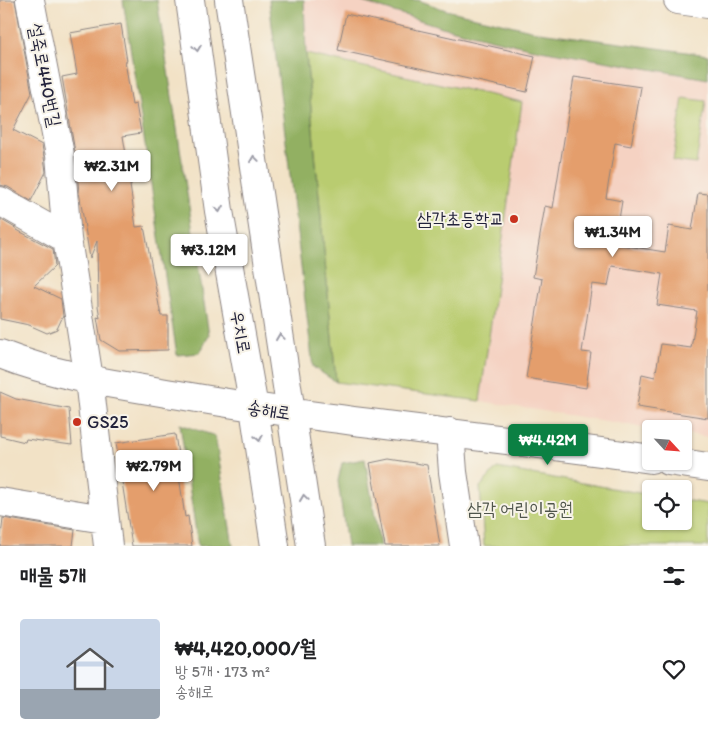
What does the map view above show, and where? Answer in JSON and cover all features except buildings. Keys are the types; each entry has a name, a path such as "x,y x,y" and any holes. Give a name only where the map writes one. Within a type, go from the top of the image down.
{"street":[{"name":"설죽로440번길","path":"30,0 60,155 67,239 89,379"},
{"path":"678,0 708,4"},
{"path":"231,3 311,546"},
{"name":"우치로","path":"189,7 219,212 254,408 275,546"},
{"path":"0,201 67,239"},
{"name":"송해로","path":"0,354 23,363 89,379 254,408 642,458"},
{"path":"89,379 108,546"},
{"path":"450,432 453,472 464,546"},
{"path":"692,465 708,467"},
{"path":"0,502 104,518"}],"shaded area":[{"name":"삼각초등학교","path":"304,0 356,0 442,27 529,48 708,79 708,437 692,434 692,420 642,420 642,427 480,401 336,382 306,54"}],"green space":[{"path":"123,0 157,0 209,335 200,353 177,355"},
{"path":"269,0 304,0 306,54 336,382 313,367"},
{"path":"356,0 418,0 446,10 539,32 708,55 708,79 529,48 442,27"},
{"path":"306,54 522,102 480,401 336,382"},
{"path":"683,98 706,101 696,164 673,161"},
{"path":"180,424 215,436 233,546 198,546"},
{"path":"365,459 380,546 347,546 338,481 342,463"},
{"name":"삼각 어린이공원","path":"497,468 642,493 642,530 692,530 692,501 708,504 708,546 484,546 480,487"}],"place":[{"name":"삼각초등학교","path":"514,219"},
{"name":"GS25","path":"77,422"}]}
